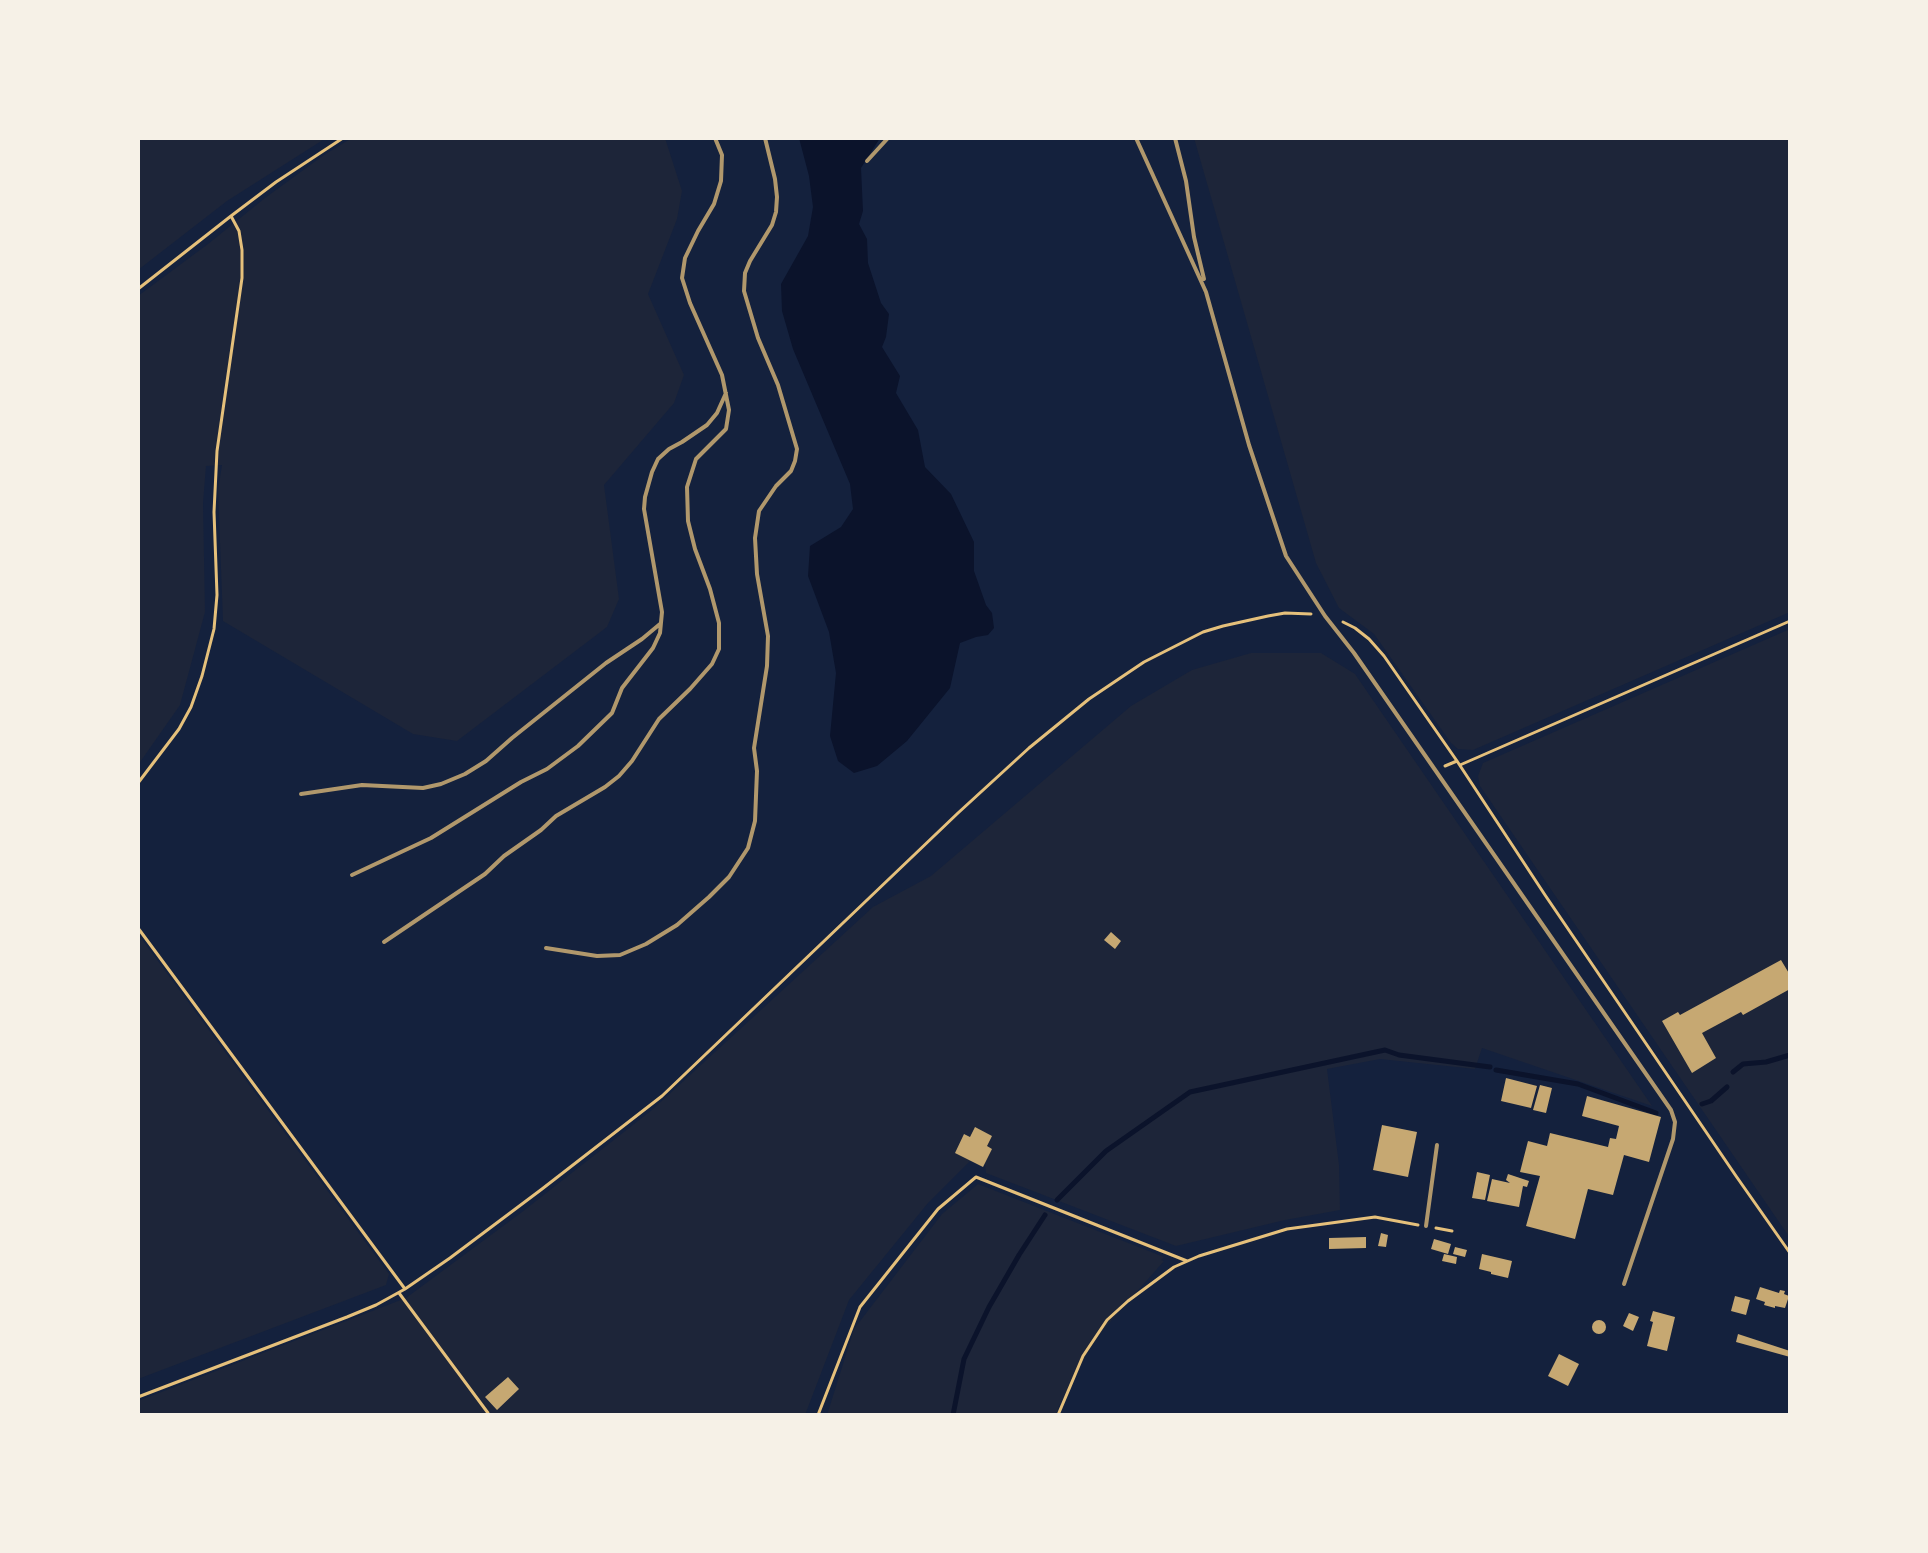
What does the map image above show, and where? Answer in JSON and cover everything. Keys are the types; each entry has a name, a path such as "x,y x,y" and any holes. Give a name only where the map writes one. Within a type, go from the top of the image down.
{"lane":[{"path":"384,942 485,874 504,856 541,830 556,816 619,776 632,761 659,719 712,664 719,649 719,623 688,521 687,487 696,459 726,429 729,410 722,375 690,303 682,278 685,258 714,204 721,180 722,155 715,138"},
{"path":"546,948 597,956 620,955 646,944 677,925 729,877 748,848 751,839 755,821 757,771 754,748 767,666 768,636 757,574 755,538 759,511 776,486 791,471 797,449 778,384 758,338 744,291 745,273 772,225 776,212 775,179 765,138"},
{"path":"867,161 888,138"},
{"path":"1136,138 1206,292"},
{"path":"1175,138 1186,181 1194,237 1206,292 1249,445 1286,556 1325,616 1354,653 1671,1110 1675,1122 1673,1139 1624,1284"},
{"path":"352,875 431,838 521,782 547,769 578,746 612,713 622,687 653,648 660,633 662,612 644,508 648,483 658,459 669,449 707,425 717,413 727,393"},
{"path":"301,794 356,785 423,788 441,784 465,774 486,761 606,663 661,623"},
{"path":"1426,1226 1437,1145"}],"path":[{"path":"138,289 276,182 343,138"},
{"path":"138,783 179,729 191,707 214,629 217,578 214,512 217,451 242,278 239,231 231,216"},
{"path":"138,1397 347,1317 405,1289 533,1196 662,1096 958,813 1043,736 1115,679 1179,643 1223,626 1285,613 1325,616 1355,628 1376,647 1460,765 1545,896 1790,1253"},
{"path":"1460,765 1790,621"},
{"path":"138,928 405,1289"},
{"path":"818,1415 860,1307 938,1209 976,1177 1187,1261"},
{"path":"1058,1415 1083,1356 1107,1320 1147,1286 1187,1261 1287,1229 1375,1217 1452,1231"},
{"path":"399,1293 488,1413"}],"shaded area":[{"path":"138,138 326,138 227,201 138,270"},
{"path":"352,138 665,138 682,191 677,219 648,294 684,375 674,403 604,485 619,599 607,627 457,741 413,734 223,621 218,490 222,465 206,466 203,503 205,612 180,705 138,765 138,296 265,198 324,155"},
{"path":"799,138 880,138 861,168 863,211 859,224 867,239 868,263 881,303 889,314 886,337 882,347 900,376 896,393 918,430 925,467 951,494 974,542 974,571 986,605 992,613 994,628 988,635 960,643 950,688 907,741 877,766 854,773 838,761 830,736 836,673 829,632 808,576 810,546 841,527 853,509 850,484 793,349 782,311 781,284 808,236 813,207 809,176"},
{"path":"1194,138 1790,138 1790,612 1473,750 1458,749 1451,743 1374,634 1339,608 1316,563"},
{"path":"1790,629 1790,1238 1480,786 1478,776 1483,763"},
{"path":"1251,653 1321,653 1355,674 1652,1106 1482,1048 1475,1069 1380,1059 1327,1069 1339,1165 1340,1210 1285,1220 1176,1246 986,1173 983,1148 928,1203 849,1300 805,1415 138,1415 138,1401 406,1298 522,1212 652,1110 873,907 931,876 1131,706 1192,670"},
{"path":"138,934 389,1274 386,1285 138,1379"},
{"path":"978,1184 1164,1257 1161,1260 1164,1261 1103,1330 1089,1350 1056,1415 827,1415 854,1329 942,1214"}],"building":[{"path":"1111,932 1121,941 1115,949 1104,940"},
{"path":"1781,960 1790,975 1790,989 1743,1015 1741,1012 1702,1033 1716,1058 1692,1073 1662,1021 1678,1012 1680,1015"},
{"path":"1506,1078 1537,1086 1531,1108 1501,1101"},
{"path":"1540,1085 1552,1088 1546,1113 1533,1110"},
{"path":"1587,1096 1661,1117 1649,1162 1624,1155 1613,1195 1588,1189 1575,1239 1526,1226 1540,1176 1520,1172 1528,1141 1547,1146 1550,1133 1608,1147 1610,1138 1616,1139 1619,1126 1582,1116"},
{"path":"1382,1125 1417,1132 1408,1177 1373,1170"},
{"path":"975,1127 992,1136 987,1146 992,1149 983,1167 955,1153 964,1134 970,1137"},
{"path":"1477,1172 1490,1175 1485,1200 1472,1198"},
{"path":"1508,1174 1529,1181 1527,1187 1523,1186 1519,1207 1487,1201 1492,1179 1510,1183 1506,1180"},
{"path":"1381,1233 1388,1235 1386,1247 1378,1246"},
{"path":"1366,1237 1366,1248 1329,1249 1329,1238"},
{"path":"1434,1239 1451,1244 1448,1254 1431,1249"},
{"path":"1455,1247 1467,1250 1465,1257 1453,1254"},
{"path":"1444,1254 1457,1257 1456,1264 1442,1261"},
{"path":"1482,1254 1512,1261 1508,1278 1479,1269"},
{"path":"1760,1287 1779,1293 1780,1290 1785,1291 1784,1294 1789,1296 1785,1308 1764,1305 1765,1302 1756,1299"},
{"path":"1735,1296 1750,1300 1746,1315 1731,1311"},
{"path":"1653,1311 1675,1317 1667,1351 1647,1346 1653,1322 1650,1321"},
{"path":"1629,1313 1639,1317 1633,1331 1623,1326"},
{"path":"1599,1320 1604,1322 1606,1327 1604,1332 1599,1334 1594,1332 1592,1327 1594,1322"},
{"path":"1738,1334 1790,1351 1790,1357 1736,1342"},
{"path":"1559,1354 1579,1364 1568,1386 1548,1376"},
{"path":"508,1377 519,1389 497,1410 485,1397"}],"waterway":[{"path":"1057,1200 1106,1151 1190,1092 1385,1050 1399,1055 1490,1067"},
{"path":"1733,1072 1743,1064 1766,1062 1790,1055"},
{"path":"1496,1070 1578,1084 1656,1113"},
{"path":"1702,1104 1711,1101 1727,1087"},
{"path":"953,1415 964,1359 989,1307 1045,1215"}]}
